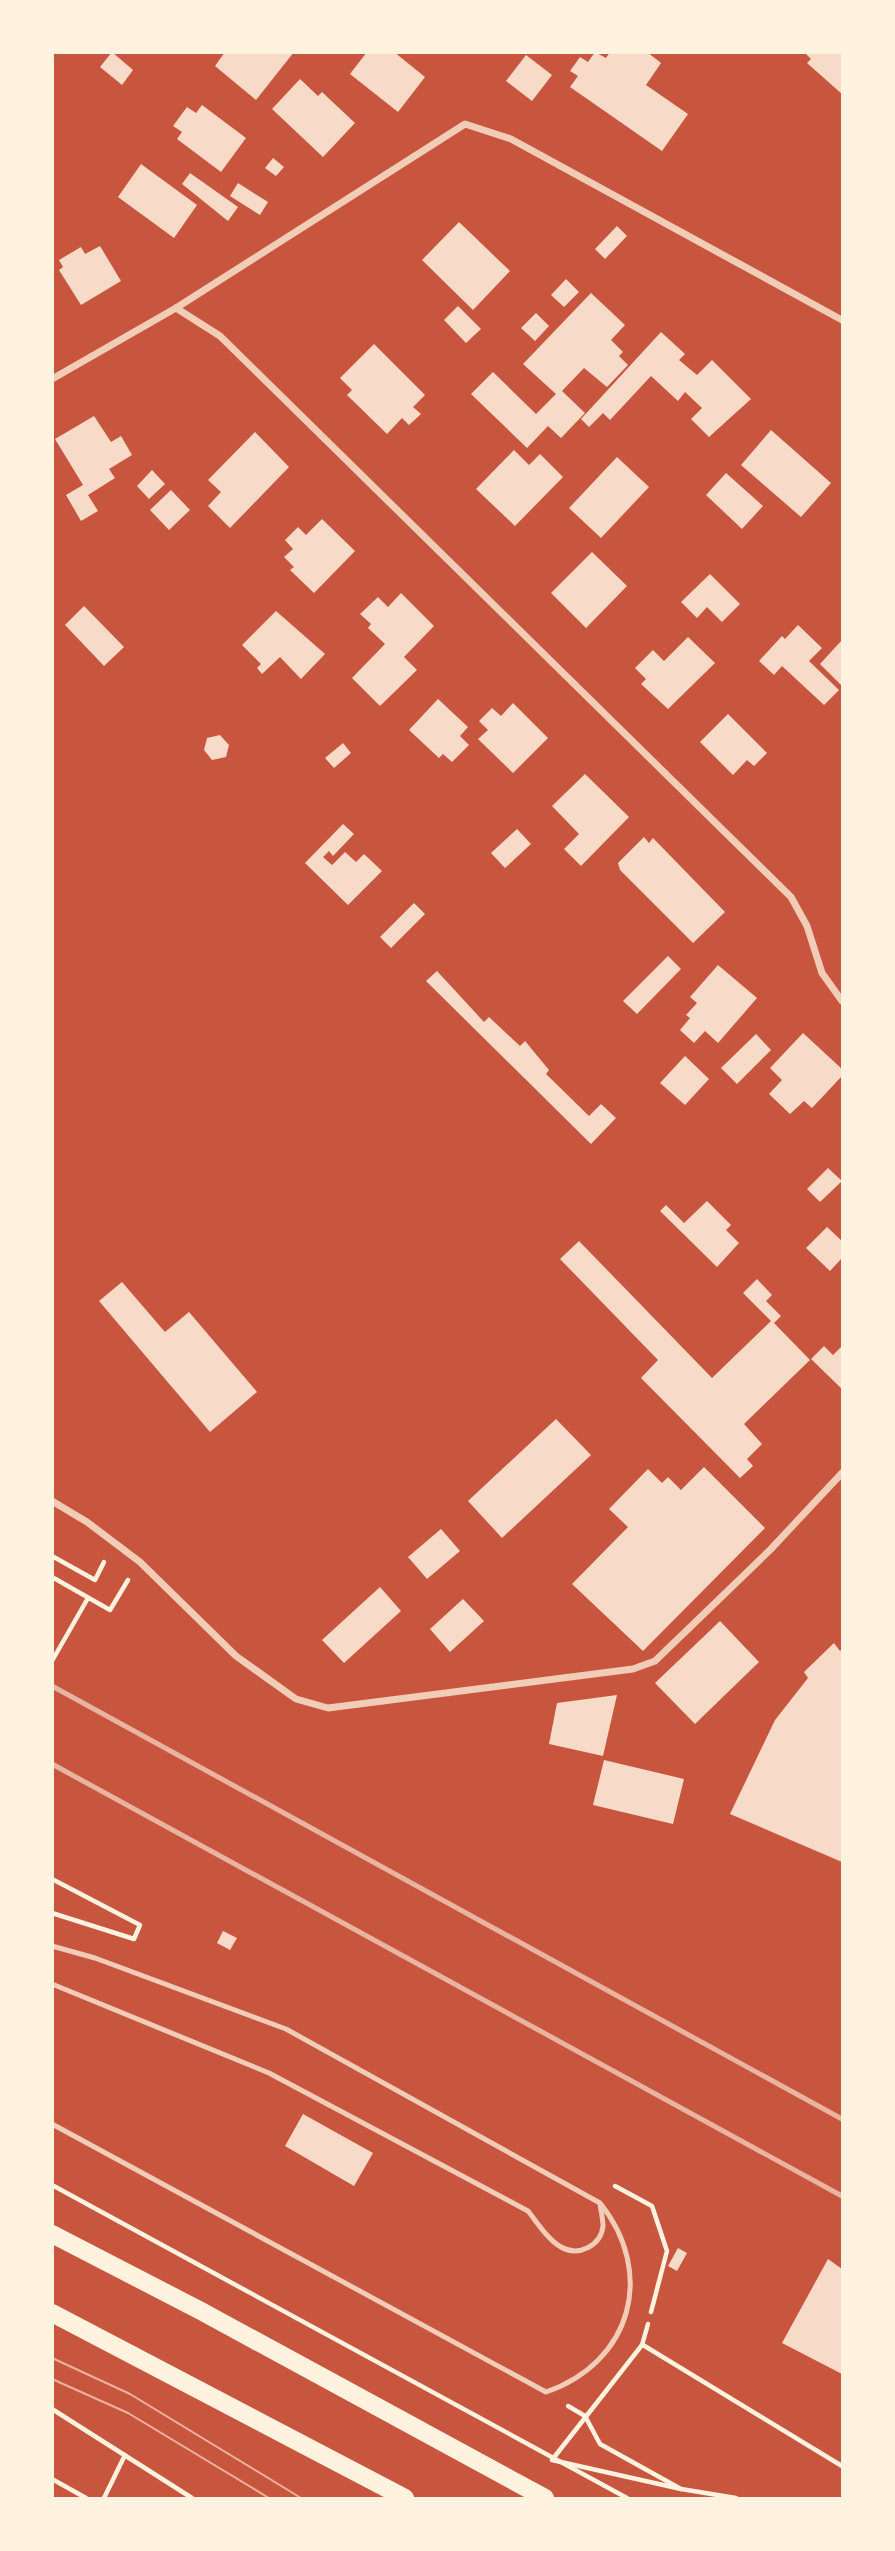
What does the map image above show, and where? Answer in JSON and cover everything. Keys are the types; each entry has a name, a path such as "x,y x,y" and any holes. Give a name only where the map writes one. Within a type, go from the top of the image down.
{"main road":[{"path":"52,2234 201,2311 545,2498"},
{"path":"52,2313 405,2498"}],"street":[{"path":"52,379 176,307 465,124 511,139 842,320"},
{"path":"176,307 220,336 791,897 807,926 822,973 842,1001"},
{"path":"52,1501 87,1522 140,1562 236,1656 296,1699 328,1708 633,1669 655,1661 770,1550 842,1473"}],"lane":[{"path":"52,1946 95,1958 286,2029 600,2203 620,2232 628,2255 632,2274 628,2307 618,2333 595,2365 571,2382 546,2392 52,2124"},
{"path":"52,1983 268,2073 528,2211 559,2246 570,2251 590,2247 600,2237 603,2225 600,2203"}],"path":[{"path":"52,1556 95,1580"},
{"path":"52,1577 110,1610 140,1562"},
{"path":"52,1661 88,1598"},
{"path":"52,1879 140,1925 134,1939 52,1913"},
{"path":"52,2185 552,2460 627,2498"},
{"path":"552,2460 642,2345 639,2322"},
{"path":"642,2345 842,2466"},
{"path":"546,2392 585,2416 600,2444 681,2489"},
{"path":"52,2409 192,2498"},
{"path":"104,2498 125,2455"},
{"path":"552,2460 681,2489 736,2498"},
{"path":"52,2479 86,2498"}],"building":[{"path":"112,52 133,70 122,85 100,67"},
{"path":"225,52 294,52 256,100 215,66"},
{"path":"367,52 394,52 425,77 398,112 350,74"},
{"path":"595,52 606,58 610,52 647,52 661,63 646,85 688,114 662,151 570,87 578,76 570,71 580,57 588,62"},
{"path":"804,52 842,52 842,94 807,63 811,59"},
{"path":"526,55 552,75 532,101 506,81"},
{"path":"300,79 318,96 322,92 355,123 323,157 272,109"},
{"path":"202,105 246,138 221,172 177,139 182,132 173,126 187,107 196,113"},
{"path":"273,158 284,167 276,176 265,168"},
{"path":"141,164 197,205 174,238 118,197"},
{"path":"190,173 238,207 228,221 182,184"},
{"path":"238,183 268,202 260,215 230,196"},
{"path":"459,222 510,271 473,310 422,260"},
{"path":"617,226 627,236 605,259 595,249"},
{"path":"100,246 121,281 81,305 59,270 63,267 59,260 81,247 85,254"},
{"path":"566,279 579,292 564,307 551,295"},
{"path":"591,293 625,325 611,340 623,352 619,356 628,365 607,387 584,368 562,391 585,413 561,438 548,426 527,448 471,394 493,372 536,414 556,394 523,364"},
{"path":"458,306 481,329 466,343 444,320"},
{"path":"536,313 549,326 535,341 521,328"},
{"path":"661,332 685,354 679,360 697,375 712,360 751,399 709,437 691,419 702,408 685,392 678,401 651,376 610,420 603,413 589,427 581,419"},
{"path":"374,344 425,395 413,407 421,414 409,425 402,418 387,434 347,395 352,390 340,378"},
{"path":"94,416 111,442 121,436 132,455 109,469 115,478 88,495 98,511 81,521 66,495 83,485 55,439"},
{"path":"771,430 831,483 801,517 741,465"},
{"path":"255,432 289,467 230,528 208,506 221,492 208,480"},
{"path":"514,450 529,465 540,454 563,477 515,526 476,489"},
{"path":"617,457 649,487 601,538 569,508"},
{"path":"152,470 165,484 149,499 137,486"},
{"path":"726,473 763,506 742,529 706,495"},
{"path":"171,490 190,510 169,530 150,510"},
{"path":"322,519 355,551 314,593 290,570 294,567 284,557 293,549 285,540 298,527 306,535"},
{"path":"592,552 627,586 586,628 551,593"},
{"path":"710,574 740,604 722,622 707,607 697,618 681,602"},
{"path":"401,593 434,626 404,657 417,670 380,706 352,678 385,644 368,628 371,624 360,614 378,597 388,607"},
{"path":"84,606 124,647 104,666 65,625"},
{"path":"276,611 325,654 301,679 280,657 262,674 257,668 261,664 242,645"},
{"path":"798,625 822,648 809,661 839,690 824,705 782,666 774,675 759,661 782,636 785,639"},
{"path":"688,637 715,663 668,709 641,684 646,679 635,668 653,650 664,661"},
{"path":"842,640 842,686 820,664"},
{"path":"438,699 468,727 460,736 469,745 452,762 443,754 439,758 409,730"},
{"path":"513,703 548,738 513,773 478,739 488,730 479,721 492,708 501,716"},
{"path":"728,714 767,753 754,766 747,760 733,775 700,742"},
{"path":"220,735 229,745 226,757 212,760 204,750 207,738"},
{"path":"343,743 351,753 334,768 325,758"},
{"path":"585,774 629,817 581,866 564,849 579,834 552,806"},
{"path":"343,824 354,834 333,856 329,851 323,857 332,865 345,852 356,862 364,854 382,871 348,905 305,863"},
{"path":"517,829 531,844 505,868 491,853"},
{"path":"644,837 649,843 653,838 725,912 693,943 620,870 618,863"},
{"path":"414,903 425,914 391,948 380,937"},
{"path":"668,956 681,969 637,1014 623,1001"},
{"path":"718,965 757,998 718,1043 705,1031 694,1043 680,1030 690,1018 686,1015 697,1003 690,997"},
{"path":"437,971 484,1022 489,1017 520,1046 525,1041 549,1070 546,1074 589,1116 601,1104 616,1118 591,1144 426,981"},
{"path":"803,1033 842,1069 842,1076 812,1108 804,1101 790,1114 769,1094 782,1080 770,1068"},
{"path":"756,1034 771,1050 737,1084 721,1068"},
{"path":"685,1056 709,1079 685,1105 660,1083"},
{"path":"828,1168 842,1181 820,1202 807,1189"},
{"path":"707,1201 731,1225 726,1230 739,1243 717,1267 660,1211 666,1205 684,1223"},
{"path":"827,1227 842,1241 842,1258 830,1271 806,1248"},
{"path":"579,1241 712,1378 771,1321 743,1293 757,1279 772,1295 766,1301 781,1316 774,1323 810,1360 744,1424 762,1444 747,1459 753,1466 740,1478 641,1378 658,1360 560,1259"},
{"path":"122,1282 165,1332 189,1312 257,1392 210,1432 99,1301"},
{"path":"824,1346 833,1355 842,1346 842,1389 811,1359"},
{"path":"556,1419 591,1455 502,1538 468,1501"},
{"path":"704,1467 765,1528 643,1651 572,1584 628,1527 609,1509 648,1469 662,1483 668,1477 681,1490"},
{"path":"441,1529 460,1551 427,1579 408,1557"},
{"path":"380,1587 401,1611 344,1663 322,1640"},
{"path":"463,1599 484,1621 450,1652 430,1629"},
{"path":"720,1621 759,1662 695,1724 655,1683"},
{"path":"834,1643 840,1651 842,1649 842,1862 730,1814 775,1720 808,1678 804,1672"},
{"path":"617,1695 603,1756 549,1744 557,1703"},
{"path":"604,1760 684,1779 673,1824 593,1805"},
{"path":"223,1931 237,1938 230,1950 217,1943"},
{"path":"303,2114 373,2153 354,2186 285,2146"},
{"path":"678,2248 687,2253 677,2271 668,2266"},
{"path":"828,2259 842,2269 842,2374 782,2343"}],"tram line":[{"path":"52,2358 130,2394 301,2498"},
{"path":"52,2379 128,2413 269,2498"}],"railway":[{"path":"52,1686 842,2119"},
{"path":"52,1764 842,2196"}]}
